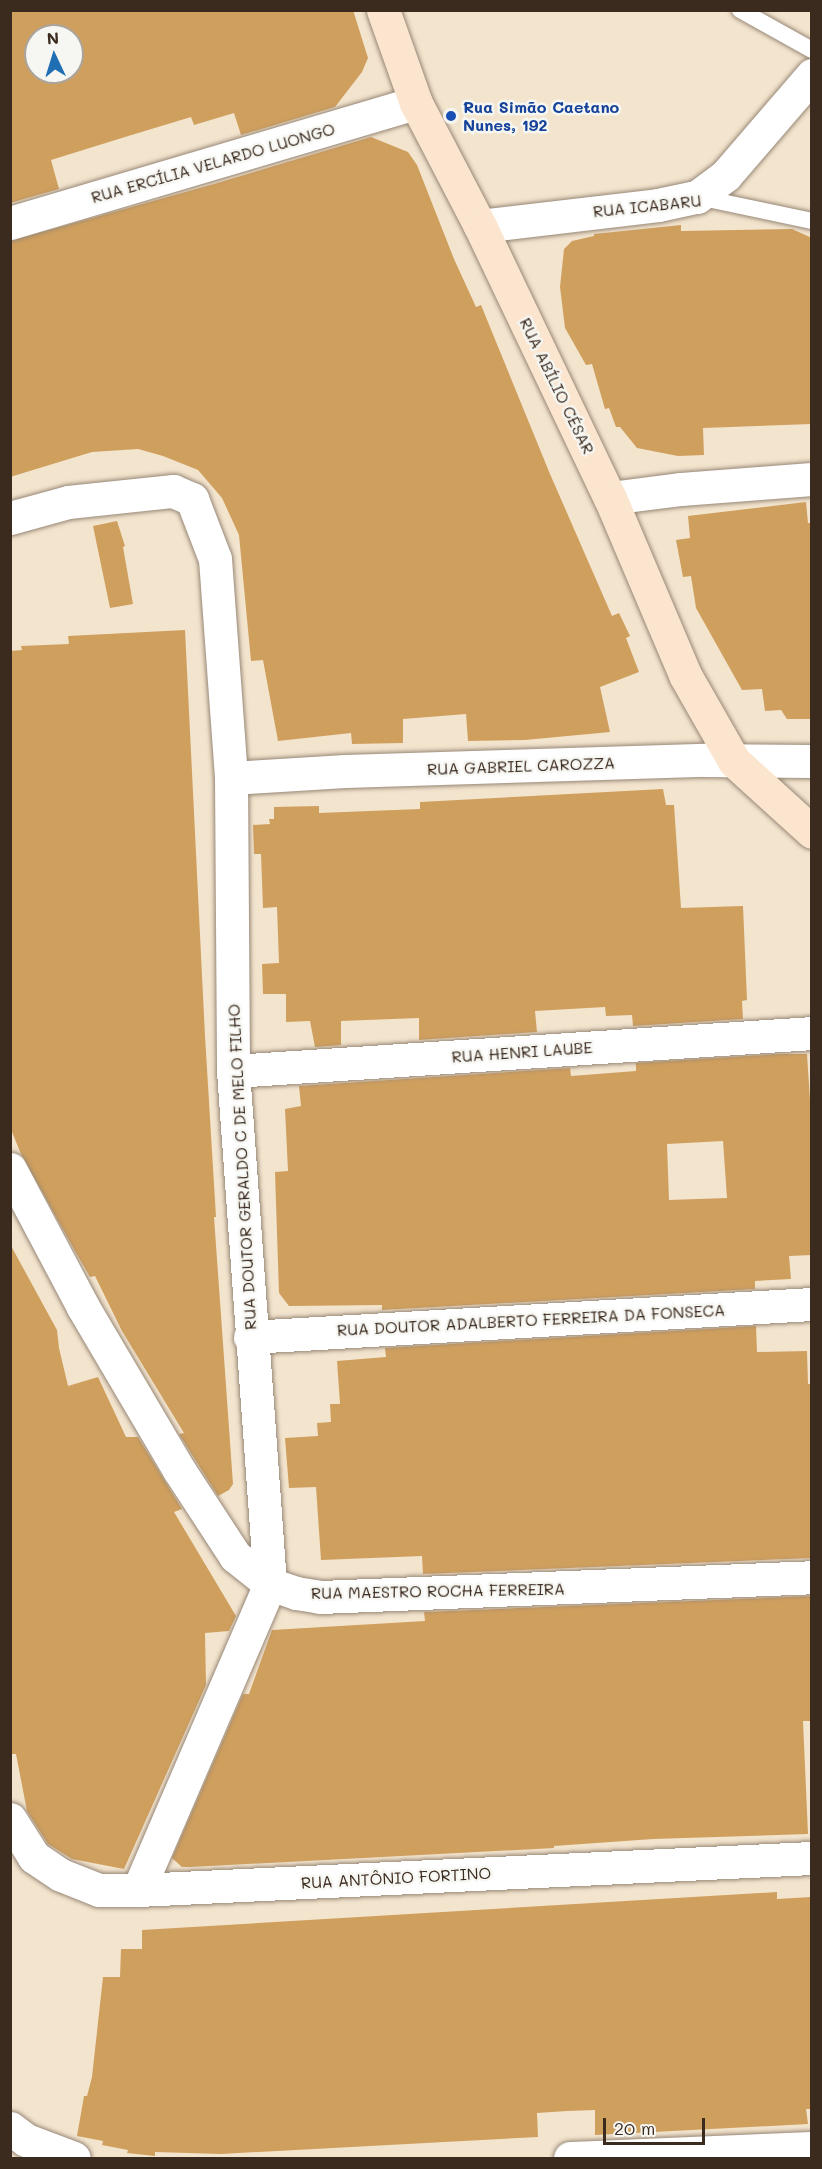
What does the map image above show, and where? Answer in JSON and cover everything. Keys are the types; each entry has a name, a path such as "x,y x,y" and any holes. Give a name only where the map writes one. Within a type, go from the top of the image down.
{"main road":[{"name":"RUA ABÍLIO CÉSAR","path":"383,10 416,104 480,226 610,498 685,675 734,761 812,832"}],"street":[{"path":"698,197 726,175 812,75"},
{"name":"RUA ERCÍLIA VELARDO LUONGO","path":"10,223 416,104"},
{"name":"RUA ICABARU","path":"480,226 658,205 698,197"},
{"path":"610,498 681,489 812,478"},
{"name":"RUA DOUTOR GERALDO C DE MELO FILHO","path":"10,518 68,502 173,491 192,499 210,540 215,559 231,778 233,1071 250,1336 270,1584 138,1890"},
{"name":"RUA GABRIEL CAROZZA","path":"231,778 345,771 812,761"},
{"name":"RUA HENRI LAUBE","path":"233,1071 812,1033"},
{"name":"RUA MAESTRO ROCHA FERREIRA","path":"10,1169 83,1307 179,1470 235,1556 270,1584 296,1593 320,1596 545,1590 812,1577"},
{"name":"RUA DOUTOR ADALBERTO FERREIRA DA FONSECA","path":"250,1336 812,1304"},
{"name":"RUA ANTÔNIO FORTINO","path":"10,1819 34,1857 61,1875 99,1890 812,1858"},
{"path":"10,2128 26,2140 74,2158"},
{"path":"570,2158 812,2148"}],"lane":[{"path":"740,10 812,50"},
{"name":"RUA ICABARU","path":"698,197 812,221"}],"building":[{"path":"10,10 353,10 368,58 362,72 335,107 241,135 234,113 194,125 191,117 51,160 59,189 10,203"},
{"path":"371,137 408,152 417,165 454,259 476,307 481,305 550,474 612,616 619,613 630,636 626,638 639,672 600,687 610,732 525,740 468,741 466,714 403,719 403,743 352,744 351,733 278,741 263,660 251,661 239,535 222,498 198,470 138,449 92,452 10,477 10,241"},
{"path":"681,225 681,231 792,229 812,238 812,424 703,428 704,455 678,456 637,448 620,427 616,427 609,408 605,409 592,364 586,365 565,328 560,287 564,249 572,241 594,236 594,234"},
{"path":"806,502 808,523 812,523 812,719 787,719 781,710 765,711 762,689 742,690 696,608 691,576 683,577 676,540 690,538 688,516"},
{"path":"117,521 125,546 123,547 133,604 110,608 93,526"},
{"path":"185,630 216,1217 214,1217 233,1484 229,1490 218,1496 179,1434 184,1433 122,1331 95,1276 90,1277 75,1251 21,1154 10,1127 10,651 22,650 21,646 69,644 68,636"},
{"path":"663,789 666,805 674,805 681,908 743,906 747,1000 742,1001 743,1019 633,1026 632,1015 606,1016 605,1007 535,1011 537,1032 419,1040 419,1018 341,1021 341,1045 315,1047 310,1021 286,1022 286,994 263,994 262,964 279,963 277,907 263,908 261,854 254,854 253,825 270,824 269,819 274,819 274,807 319,806 319,813 420,809 420,802"},
{"path":"807,1054 812,1130 812,1255 789,1256 791,1279 755,1281 755,1289 382,1310 382,1305 289,1306 279,1293 275,1172 288,1171 285,1109 301,1106 299,1086 570,1068 571,1076 636,1071 636,1063","holes":["723,1141 727,1198 669,1200 667,1144"]},
{"path":"10,1244 57,1330 68,1386 98,1377 126,1437 138,1437 182,1509 174,1512 236,1616 229,1631 205,1633 206,1685 124,1869 72,1859 48,1844 27,1811 16,1754 10,1754"},
{"path":"756,1326 757,1352 807,1351 808,1384 812,1384 812,1558 423,1574 422,1556 321,1560 316,1487 289,1488 285,1438 318,1436 317,1423 331,1422 330,1404 340,1404 337,1361 386,1357 385,1348"},
{"path":"812,1596 812,1721 803,1721 808,1834 653,1839 554,1846 554,1848 190,1867 182,1867 172,1858 243,1694 249,1694 272,1630 425,1621 424,1612"},
{"path":"777,1892 777,1899 812,1897 812,2109 806,2109 808,2124 595,2135 595,2110 567,2111 537,2113 538,2137 221,2154 155,2152 155,2156 127,2153 128,2150 102,2145 103,2141 77,2136 84,2096 87,2096 92,2077 103,1977 120,1977 121,1949 142,1949 142,1930"}],"place":[{"name":"Rua Simão Caetano Nunes, 192","path":"451,116"}]}
